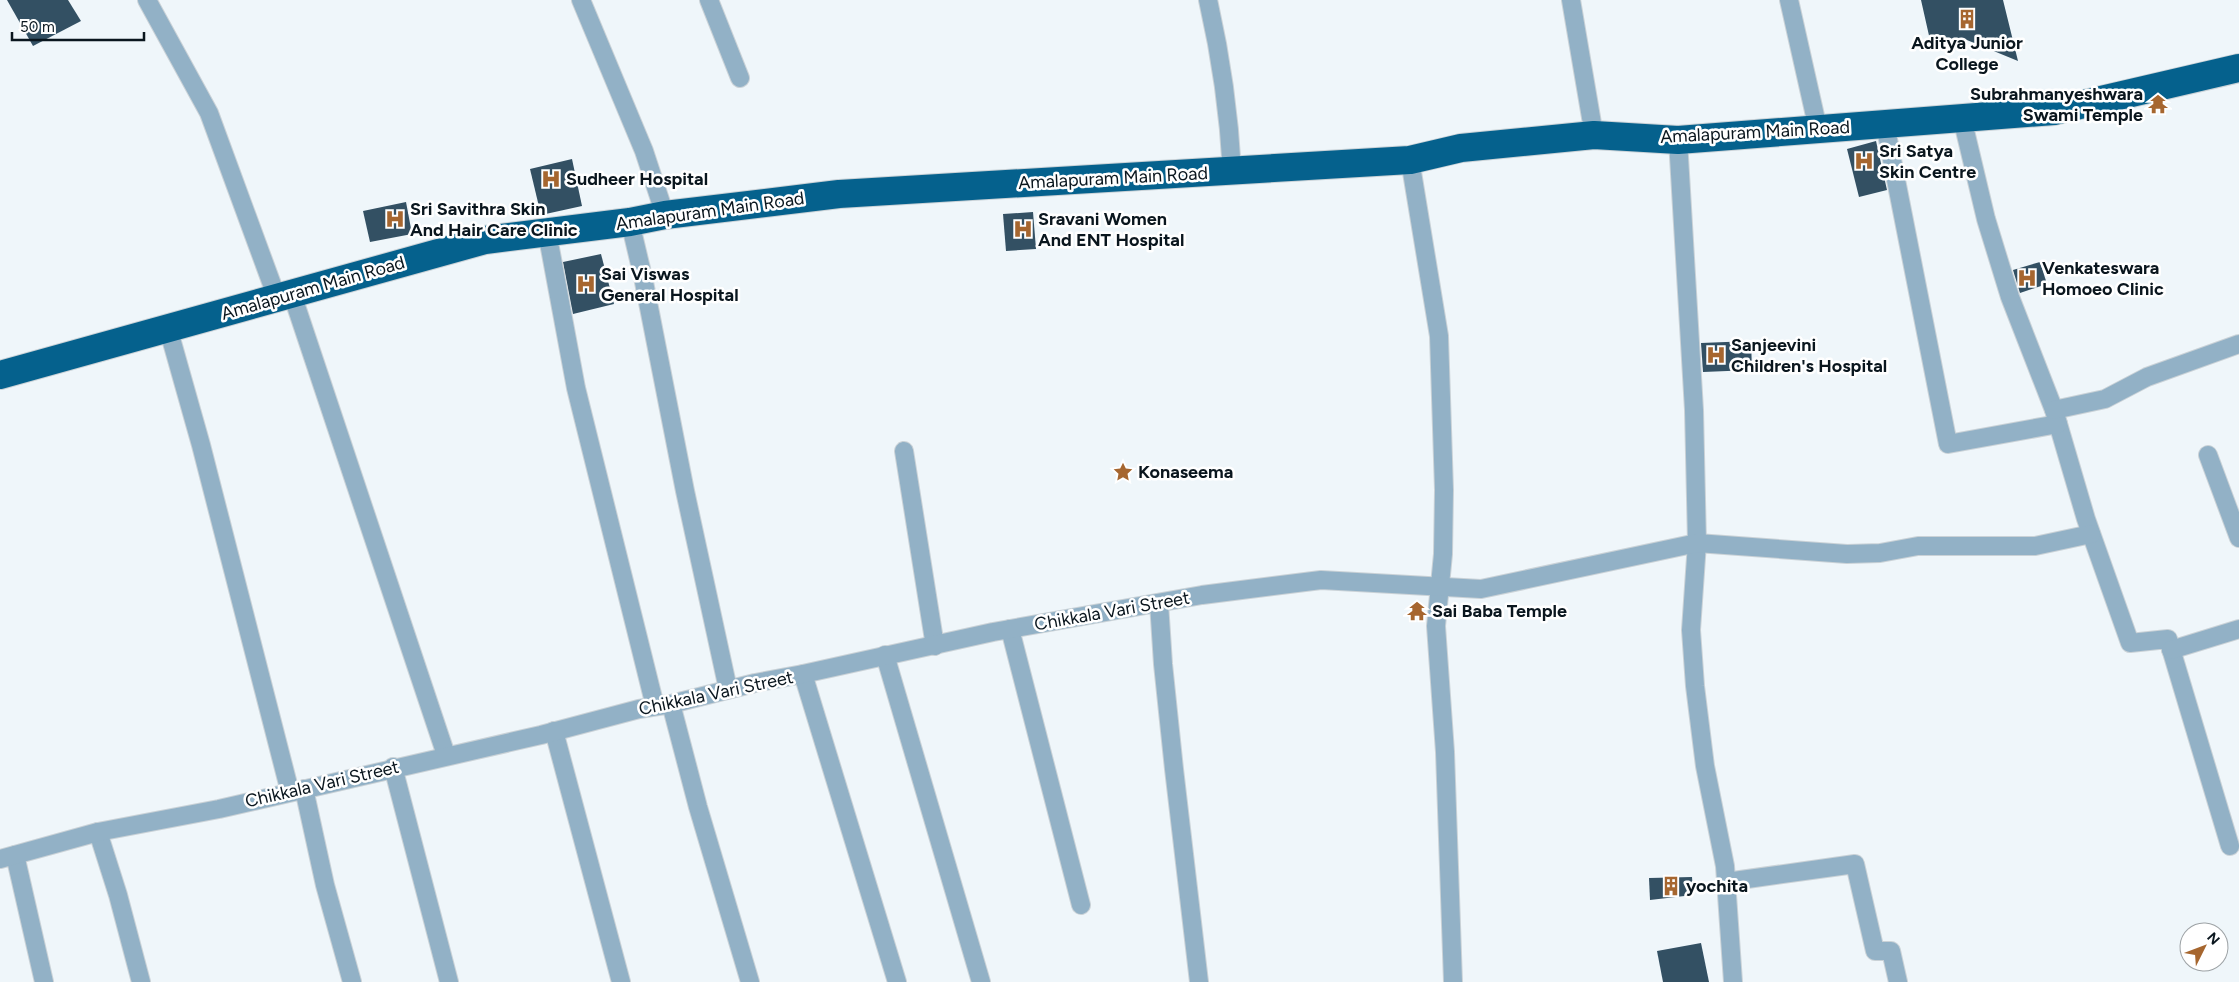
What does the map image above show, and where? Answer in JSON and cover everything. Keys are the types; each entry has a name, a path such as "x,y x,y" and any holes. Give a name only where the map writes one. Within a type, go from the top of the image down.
{"highway":[{"name":"Amalapuram Main Road","path":"0,375 485,240 630,222 665,214 839,194 1410,160 1461,148 1594,135 1678,140 2054,111 2239,68"}],"street":[{"path":"148,0 209,113 285,296 446,756"},
{"path":"581,0 644,151 665,214"},
{"path":"709,0 740,78"},
{"path":"1208,0 1225,83 1232,171"},
{"path":"1571,0 1594,135"},
{"path":"1789,0 1818,129"},
{"path":"1962,118 1984,210 2010,297 2056,417 2091,534 2130,644 2168,639 2230,846"},
{"path":"1885,124 1948,444 2056,417 2105,398 2147,377 2239,344"},
{"path":"1678,140 1694,410 1697,543 1691,630 1694,686 1705,766 1726,882 1733,982"},
{"path":"1410,160 1439,336 1444,490 1440,587 1436,626 1445,752 1453,982"},
{"path":"630,222 645,286 685,491 728,689"},
{"path":"547,232 576,388 663,705 698,807 750,982"},
{"path":"168,328 352,982"},
{"path":"904,450 935,646"},
{"path":"2208,455 2239,538"},
{"name":"Chikkala Vari Street","path":"7,857 98,832 218,809 728,689 1010,629 1072,619 1119,608 1202,595 1321,580 1481,589 1697,543 1847,554 1880,552 1918,546 2035,546 2091,534"},
{"path":"1159,603 1170,731 1198,982"},
{"path":"1010,629 1081,905"},
{"path":"2171,650 2239,629"},
{"path":"885,655 981,982"},
{"path":"803,674 898,982"},
{"path":"554,731 621,982"},
{"path":"393,768 449,982"},
{"path":"98,832 118,894 141,982"},
{"path":"7,857 44,982"},
{"path":"1726,882 1855,864 1874,951 1891,951 1898,982"}],"building":[{"path":"7,0 68,0 81,21 33,46"},
{"name":"Aditya Junior College","path":"1921,0 2003,0 2018,61 1962,38 1930,40"},
{"path":"1876,141 1887,190 1859,197 1847,149"},
{"path":"572,159 582,206 541,215 530,169"},
{"path":"406,202 412,234 370,242 363,211"},
{"path":"1033,212 1036,249 1006,251 1003,214"},
{"path":"601,254 614,304 573,314 563,262"},
{"path":"2040,262 2047,284 2020,293 2013,270"},
{"path":"1751,341 1752,370 1703,372 1701,343"},
{"name":"yochita","path":"1692,877 1693,895 1650,900 1649,878"},
{"path":"1701,943 1709,982 1663,982 1657,951"}],"place":[{"name":"Aditya Junior College","path":"1967,19"},
{"name":"Subrahmanyeshwara Swami Temple","path":"2158,104"},
{"name":"Sri Satya Skin Centre","path":"1864,161"},
{"name":"Sudheer Hospital","path":"551,179"},
{"name":"Sri Savithra Skin And Hair Care Clinic","path":"395,219"},
{"name":"Sravani Women And ENT Hospital","path":"1023,229"},
{"name":"Venkateswara Homoeo Clinic","path":"2027,278"},
{"name":"Sai Viswas General Hospital","path":"586,284"},
{"name":"Sanjeevini Children's Hospital","path":"1716,355"},
{"name":"Konaseema","path":"1123,472"},
{"name":"Sai Baba Temple","path":"1417,611"},
{"name":"yochita","path":"1671,886"}]}
